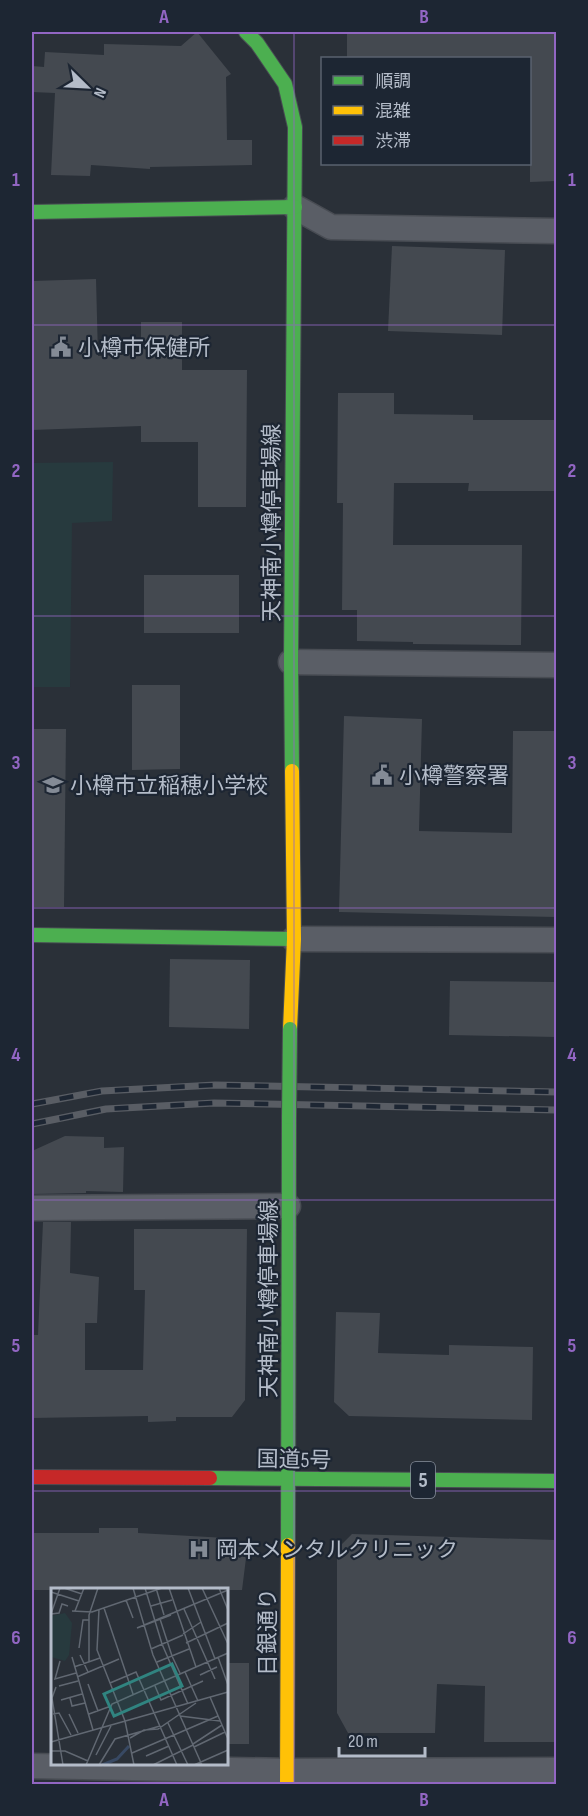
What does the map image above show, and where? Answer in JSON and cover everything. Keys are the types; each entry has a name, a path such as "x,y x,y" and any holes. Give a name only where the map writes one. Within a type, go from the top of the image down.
{"main road":[{"name":"天神南小樽停車場線","path":"246,32 261,37 285,84 295,127 291,662 294,939 290,1029 288,1206 289,1480"},
{"path":"32,212 295,207"},
{"path":"32,935 294,939"},
{"name":"国道5号","path":"32,1477 556,1481"},
{"name":"日銀通り","path":"287,1778 289,1480"}],"street":[{"path":"295,207 331,227 556,231"},
{"path":"291,662 556,665"},
{"path":"294,939 556,940"},
{"path":"32,1208 288,1206"},
{"path":"32,1766 287,1778 546,1775"}],"green space":[{"path":"113,462 112,521 72,523 70,687 32,687 32,463"}],"building":[{"path":"197,32 231,74 226,77 227,140 252,140 252,165 150,167 150,169 91,165 90,176 51,175 55,93 32,92 32,66 44,67 45,52 104,55 104,44 181,46"},
{"path":"347,32 556,32 556,181 530,182 531,57 347,57"},
{"path":"392,246 505,250 502,335 388,331"},
{"path":"96,279 98,356 141,354 141,322 182,322 182,370 247,370 246,507 198,507 198,442 141,442 141,426 32,430 32,281"},
{"path":"338,393 394,393 394,414 473,415 473,420 556,420 556,491 468,491 469,483 394,483 393,545 522,545 521,645 357,641 357,610 342,610 343,503 337,503"},
{"path":"144,575 239,575 239,633 144,633"},
{"path":"132,685 180,685 180,769 132,770"},
{"name":"小樽警察署","path":"344,716 422,719 419,831 512,833 513,731 556,731 556,917 339,912"},
{"path":"32,729 66,729 64,907 32,907"},
{"path":"170,959 250,960 249,1029 169,1027"},
{"path":"450,981 556,982 556,1037 449,1035"},
{"path":"65,1136 104,1137 104,1148 124,1147 123,1192 86,1191 86,1193 32,1194 32,1151"},
{"path":"43,1222 71,1222 70,1273 99,1277 97,1323 85,1323 85,1370 143,1370 145,1290 134,1290 134,1229 247,1229 245,1400 232,1417 176,1417 176,1421 148,1422 148,1416 32,1418 32,1335 38,1335"},
{"path":"336,1312 380,1313 378,1353 449,1355 449,1345 533,1347 532,1420 349,1416 334,1402"},
{"path":"99,1528 138,1528 138,1533 226,1538 246,1558 242,1590 228,1590 228,1588 51,1588 51,1590 32,1590 32,1533 99,1533"},
{"path":"352,1534 556,1540 556,1742 484,1742 485,1686 437,1684 435,1733 348,1733 337,1713 337,1549"},
{"path":"228,1663 249,1663 249,1744 228,1744"}],"railway":[{"path":"32,1104 102,1091 215,1085 556,1092"},
{"path":"32,1124 106,1109 214,1103 556,1110"}],"traffic: fast":[{"path":"246,32 257,43 285,84 295,127 292,771"},
{"path":"32,212 295,207"},
{"path":"32,935 294,939"},
{"path":"289,1117 290,1029"},
{"path":"288,1545 289,1117"},
{"path":"210,1478 556,1481"}],"traffic: slow":[{"path":"290,1029 294,939 292,771"},
{"path":"287,1784 288,1545"}],"traffic: jam":[{"path":"32,1477 210,1478"}],"place":[{"name":"小樽市保健所","path":"61,347"},
{"name":"小樽警察署","path":"382,775"},
{"name":"小樽市立稲穂小学校","path":"53,785"},
{"name":"岡本メンタルクリニック","path":"199,1549"}]}
